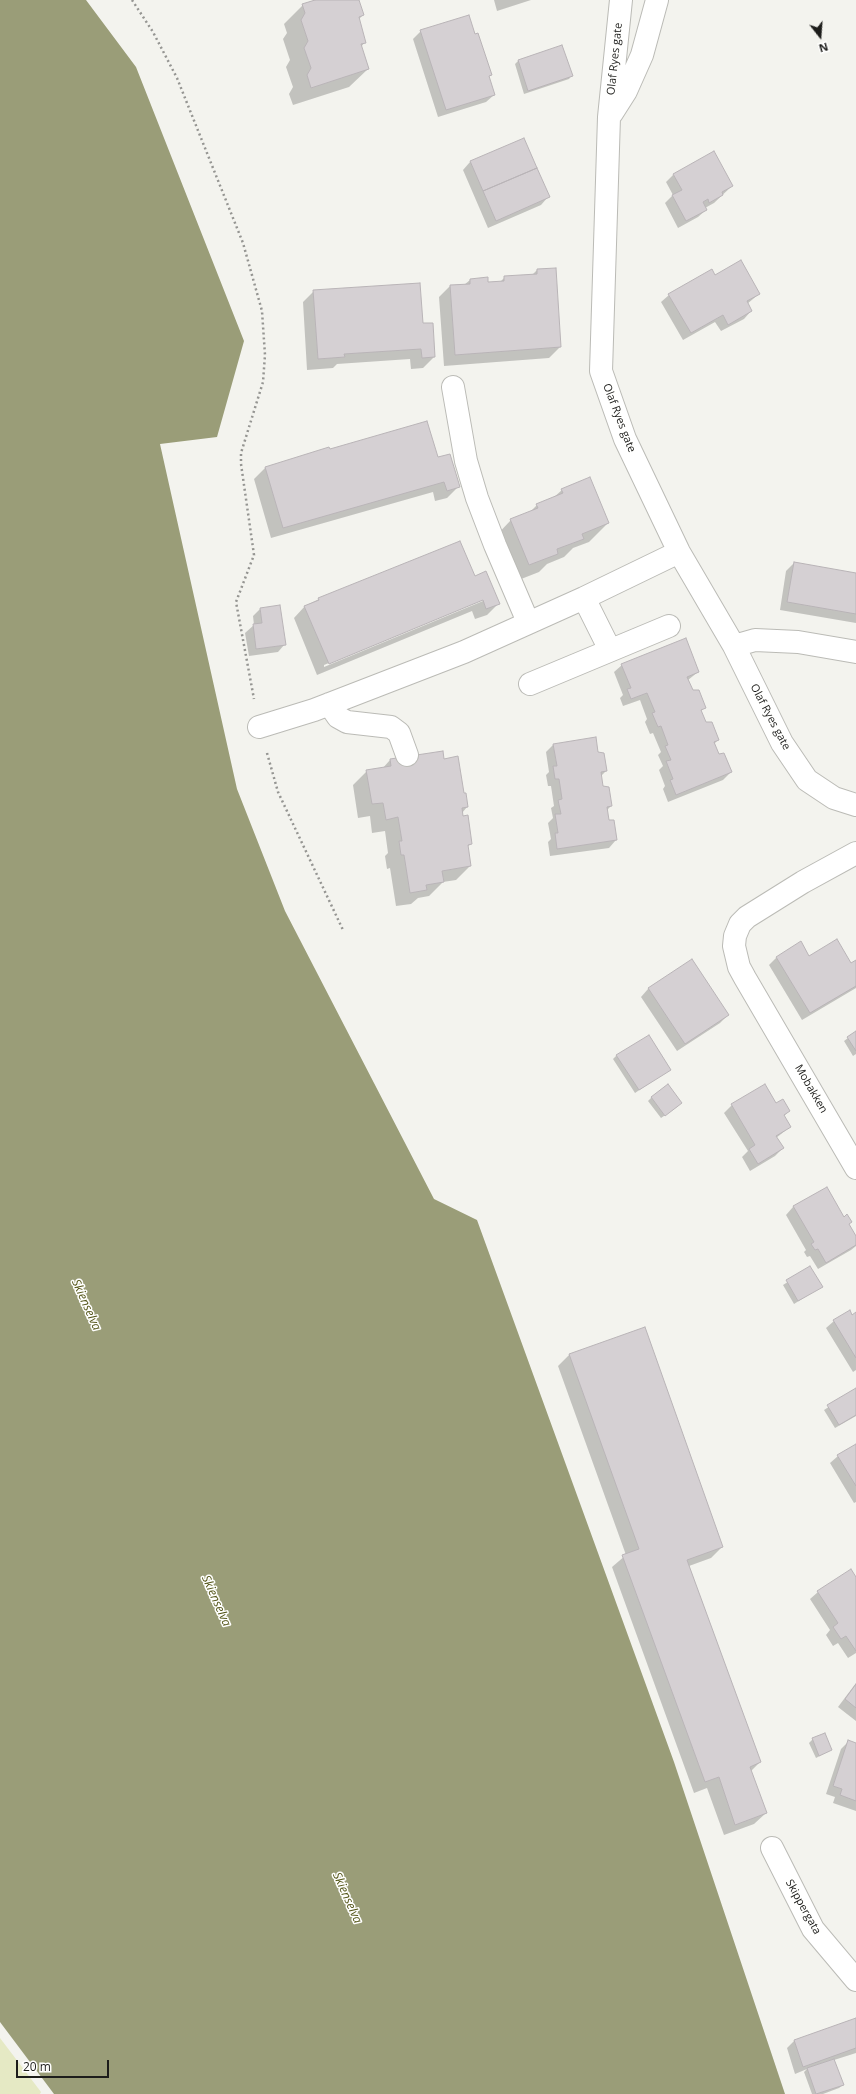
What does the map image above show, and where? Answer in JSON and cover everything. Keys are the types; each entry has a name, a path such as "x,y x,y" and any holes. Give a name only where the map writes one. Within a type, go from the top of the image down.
{"street":[{"name":"Olaf Ryes gate","path":"621,0 609,117 601,371 625,439 679,552 734,646 782,744 807,780 834,798 856,805"},
{"name":"Olaf Ryes gate","path":"609,117 626,91 642,55 657,0"},
{"path":"453,387 466,460 477,498 495,545 528,622"},
{"path":"259,727 329,704 464,652 584,598 679,552"},
{"path":"584,598 610,650"},
{"path":"530,684 668,626"},
{"path":"734,646 755,640 798,642 856,652"},
{"path":"329,704 338,717 347,722 391,727 399,733 407,755"},
{"name":"Mobakken","path":"856,852 762,906 740,924 735,936 735,953 745,978 856,1168"},
{"name":"Skippergata","path":"772,1848 813,1929 856,1980"}],"path":[{"path":"132,0 153,32 177,78 243,243 262,311 265,355 263,382 241,453 241,464 254,554 236,602 259,727 278,792 343,930"}],"shaded area":[{"path":"0,2038 41,2092 40,2094 0,2094"}],"water":[{"name":"Skienselva","path":"0,0 86,0 136,67 244,341 217,437 160,444 237,789 285,911 434,1199 477,1220 674,1762 785,2094 54,2094 0,2022"}],"building":[{"path":"315,0 359,0 364,15 359,17 366,43 361,44 369,69 311,88 307,75 311,68 304,48 308,41 301,20 305,13 302,4"},
{"path":"469,15 475,34 478,33 492,75 489,76 495,95 446,110 420,30"},
{"path":"562,45 573,76 528,91 518,60"},
{"path":"524,138 537,168 483,191 470,161"},
{"path":"714,151 733,186 722,192 723,195 709,203 708,199 703,202 707,210 686,221 672,195 682,190 673,174"},
{"path":"537,168 550,197 496,221 483,191"},
{"path":"741,260 760,294 747,301 752,311 728,325 723,315 691,333 668,294 712,269 715,275"},
{"path":"556,268 561,347 455,355 450,285 470,284 470,279 488,277 488,282 504,281 504,276 537,274 537,269"},
{"path":"420,283 423,323 433,323 435,357 422,358 421,349 344,354 345,357 318,359 313,290"},
{"path":"427,421 438,457 450,454 460,487 447,491 444,482 283,528 265,467 329,447 330,449"},
{"path":"590,477 609,523 582,534 584,539 557,549 558,554 529,565 510,519 538,508 536,504 563,493 561,489"},
{"path":"460,541 475,576 486,571 500,604 486,609 483,600 329,664 304,606 319,600 318,598"},
{"path":"794,562 856,573 856,614 787,602"},
{"path":"280,605 286,645 256,649 253,624 262,623 260,608"},
{"path":"686,638 699,672 687,677 693,690 699,690 706,708 701,710 706,722 712,722 719,740 714,742 719,754 724,753 732,772 676,795 670,780 673,779 666,761 671,760 665,746 668,745 661,726 658,727 652,713 655,712 647,693 631,699 627,689 631,688 621,664"},
{"path":"596,737 598,752 604,753 607,771 601,772 603,786 609,787 612,806 607,807 609,820 614,820 617,840 557,849 555,833 558,833 555,814 561,814 558,800 562,799 559,779 555,779 553,766 557,766 553,744"},
{"path":"443,751 444,759 458,756 464,793 466,793 468,807 462,808 463,816 468,815 472,844 468,845 471,866 442,871 444,882 426,885 427,890 410,893 404,855 401,855 399,841 402,841 398,817 386,820 383,803 372,804 366,770 391,766 390,759"},
{"path":"837,939 851,963 856,960 856,986 810,1013 776,957 801,941 809,956"},
{"path":"692,959 729,1015 685,1044 648,988"},
{"path":"856,1031 856,1051 847,1037"},
{"path":"649,1035 671,1070 639,1090 616,1055"},
{"path":"668,1084 682,1103 665,1116 651,1097"},
{"path":"765,1084 776,1103 783,1099 790,1111 784,1115 791,1127 776,1136 784,1148 758,1164 749,1149 755,1145 731,1104"},
{"path":"827,1187 844,1217 847,1214 852,1222 849,1224 856,1236 856,1245 826,1263 818,1249 815,1250 811,1244 814,1242 793,1206"},
{"path":"810,1266 823,1287 798,1301 786,1280"},
{"path":"850,1310 852,1315 856,1312 856,1358 833,1320"},
{"path":"645,1327 723,1547 687,1560 761,1762 750,1767 767,1813 735,1825 719,1777 705,1782 622,1555 639,1549 569,1354"},
{"path":"856,1388 856,1415 839,1425 827,1405"},
{"path":"856,1444 856,1486 837,1455"},
{"path":"851,1569 856,1577 856,1651 846,1636 841,1639 833,1627 838,1623 817,1591"},
{"path":"856,1684 856,1708 845,1699"},
{"path":"825,1733 832,1750 819,1756 812,1738"},
{"path":"848,1740 856,1743 856,1801 840,1795 842,1789 833,1786"},
{"path":"856,2018 856,2048 803,2067 794,2040"},
{"path":"834,2059 844,2085 816,2094 807,2068"}]}
